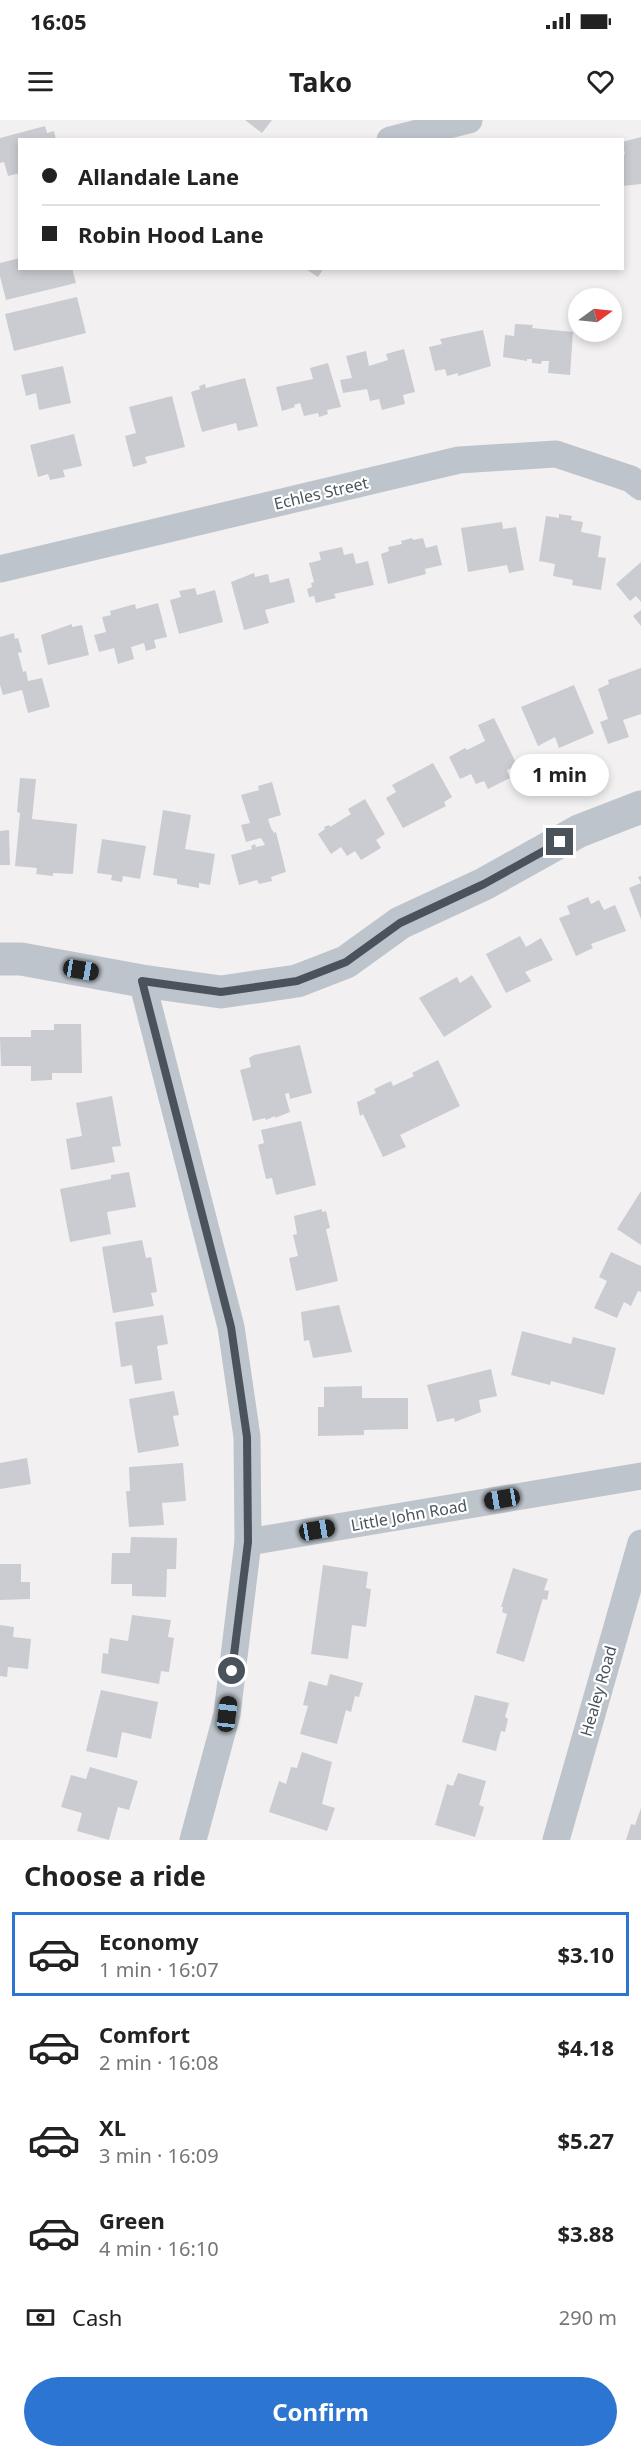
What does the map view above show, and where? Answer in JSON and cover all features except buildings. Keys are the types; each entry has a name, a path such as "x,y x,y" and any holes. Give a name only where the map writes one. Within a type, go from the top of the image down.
{"street":[{"path":"398,138 469,120"},
{"name":"Echles Street","path":"0,569 459,460 556,454 631,479 641,487"},
{"path":"0,959 21,959 142,981 221,992 297,981 346,962 400,923 484,884 579,831 641,807"},
{"path":"142,981 231,1327 247,1437 248,1542 227,1714 193,1840"},
{"name":"Little John Road","path":"248,1542 641,1476"},
{"name":"Healey Road","path":"556,1840 641,1543"}],"route":[{"path":"232,1671 248,1542 247,1437 231,1327 142,981 221,992 297,981 346,962 400,923 484,884 560,842"}]}
